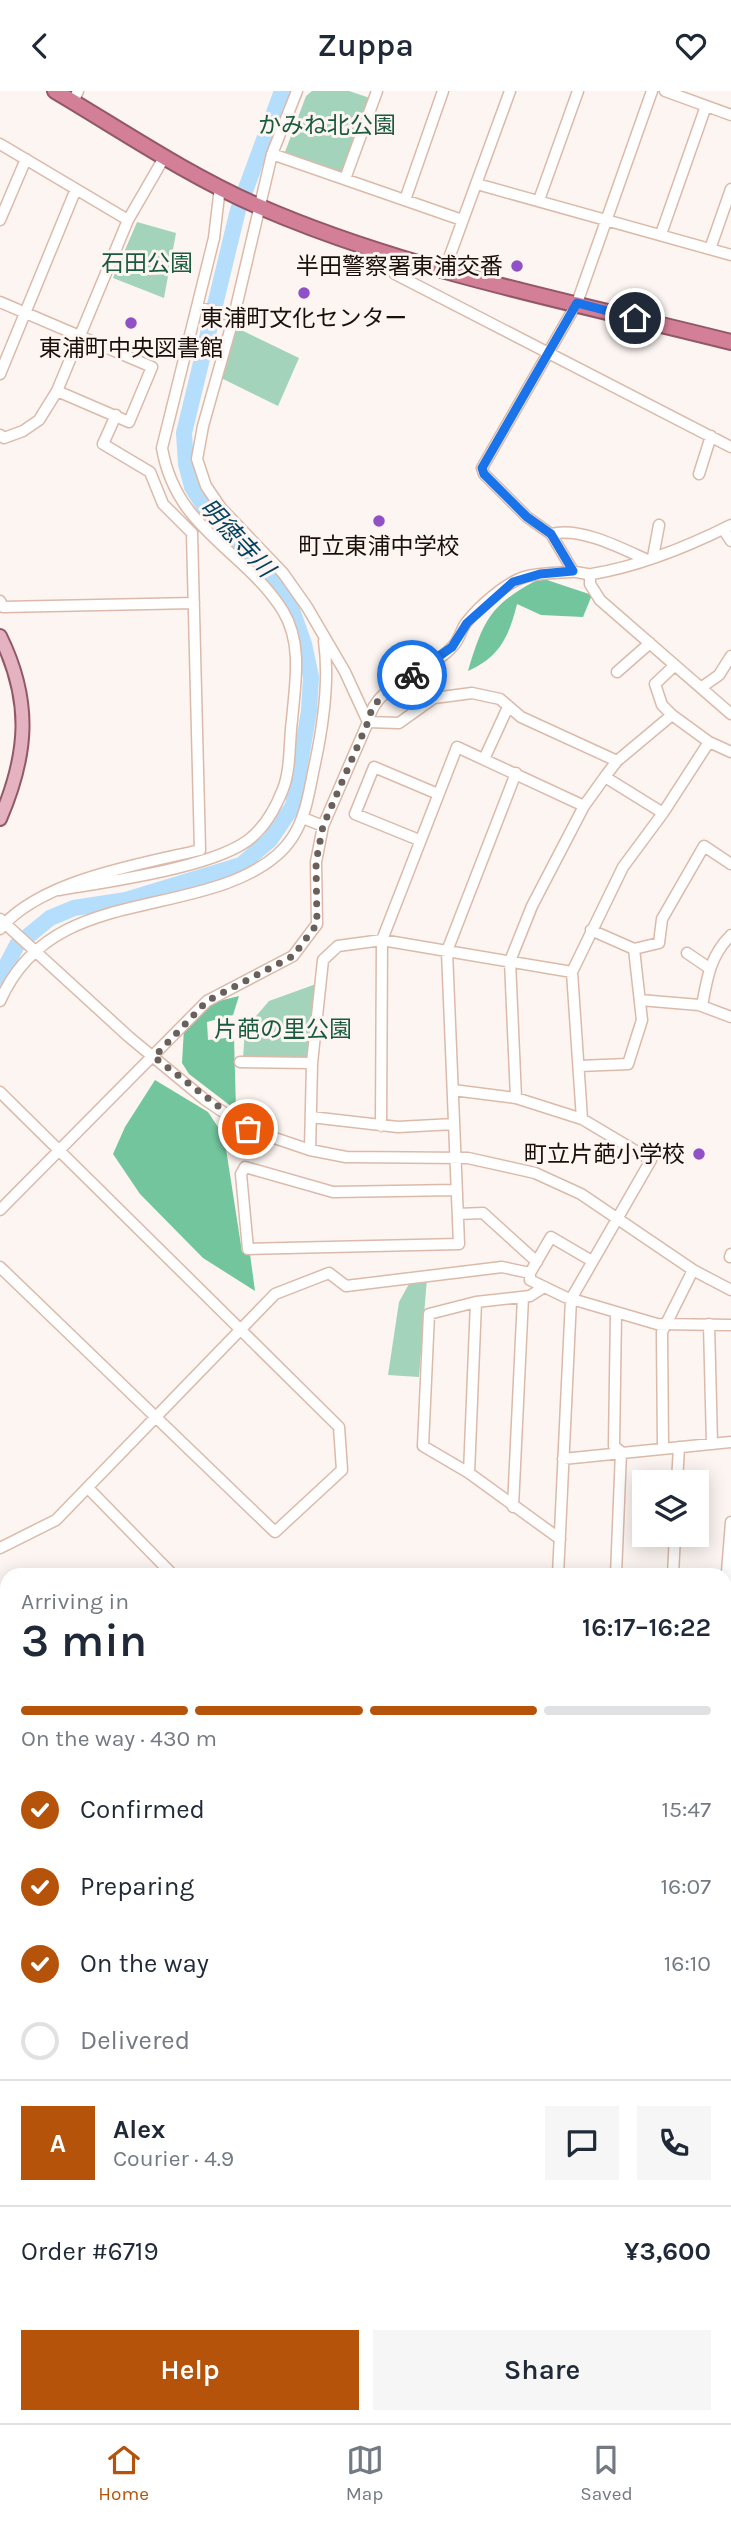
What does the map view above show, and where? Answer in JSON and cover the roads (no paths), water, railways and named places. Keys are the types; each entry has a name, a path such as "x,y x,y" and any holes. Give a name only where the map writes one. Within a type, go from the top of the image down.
{"highway":[{"path":"55,91 76,96 165,156 256,205 392,254 731,342"}],"main road":[{"path":"0,636 17,674 23,744 18,775 0,819"}],"street":[{"path":"297,91 272,154 256,205 234,316 202,426 197,459 206,486 221,508 283,573 323,633 368,722"},
{"path":"345,179 377,91"},
{"path":"405,200 443,91"},
{"path":"445,269 510,91"},
{"path":"539,200 578,91"},
{"path":"573,571 551,534 527,517 484,474 482,468 577,303 652,91"},
{"path":"665,91 731,115"},
{"path":"661,234 706,106"},
{"path":"0,144 128,220"},
{"path":"272,154 462,220"},
{"path":"0,435 4,439 23,432 39,420 57,390 128,220 165,156"},
{"path":"0,220 26,159"},
{"path":"477,184 607,218 731,255"},
{"path":"59,890 163,871 227,852 250,839 267,821 285,786 297,667 292,632 282,611 257,581 195,521 167,476 162,448 224,189"},
{"path":"710,249 727,210 731,189"},
{"path":"0,374 76,190"},
{"path":"392,254 389,267 395,274 731,447"},
{"path":"0,302 152,367 129,422 57,390"},
{"path":"197,307 234,316"},
{"path":"116,415 103,445 150,472 163,504 192,533 200,850 101,871 59,890 2,924 154,1057 248,1129 310,1150 346,1157 454,1158 495,1162 535,1173 580,1194 692,1270 731,1290"},
{"path":"699,474 711,436"},
{"path":"649,558 659,525"},
{"path":"0,1210 207,1001 293,956 304,943 317,924 316,862 323,826 368,722 370,708 394,686 452,647 467,623 513,582 540,574 573,571 590,575 615,571 649,558 675,552 727,527 731,541"},
{"path":"551,534 576,534 649,558"},
{"path":"590,575 590,584 600,600 731,714"},
{"path":"0,601 3,607 194,603"},
{"path":"0,1001 5,989 35,952 54,935 93,916 186,897 247,875 273,858 291,840 303,818 318,749 328,669 323,633"},
{"path":"617,673 650,643"},
{"path":"702,687 719,674 731,656"},
{"path":"674,666 655,684 662,705 709,742 730,749"},
{"path":"368,722 399,723 434,698 472,693 500,699 508,707 576,744 617,761"},
{"path":"485,757 508,707"},
{"path":"516,1098 510,961 532,906 584,806 605,777 617,761 673,715"},
{"path":"582,1119 572,972 623,867 663,813 709,742"},
{"path":"381,1126 382,940 457,747 485,757 584,806"},
{"path":"419,840 355,814 374,767 438,794"},
{"path":"457,1190 333,1192 245,1167 241,1174 248,1249 458,1244 458,1214 457,1190 454,1158 447,951 516,773"},
{"path":"605,777 663,813"},
{"path":"303,818 323,826"},
{"path":"591,930 635,949 659,943 662,919 704,846 731,864"},
{"path":"702,1006 709,968 717,949 731,936"},
{"path":"310,1150 312,1063 323,960 338,946 382,940 572,972"},
{"path":"579,1066 628,1064 642,1020 635,949"},
{"path":"687,953 709,968"},
{"path":"640,1000 702,1006 731,1017"},
{"path":"240,1062 312,1063"},
{"path":"453,1090 516,1098 582,1119 652,1160 571,1299 558,1568"},
{"path":"0,1092 339,1427 342,1470 275,1532 0,1267"},
{"path":"311,1117 381,1126 454,1124"},
{"path":"458,1214 483,1213 537,1262"},
{"path":"592,1261 551,1237 530,1273 530,1280 571,1299 665,1324 731,1325"},
{"path":"0,1548 57,1520 275,1294 329,1273 346,1286 502,1267 530,1273"},
{"path":"663,1448 665,1324 692,1270"},
{"path":"544,1287 523,1297 476,1302 429,1314 423,1446 468,1473 560,1539"},
{"path":"513,1507 523,1297"},
{"path":"468,1473 476,1302"},
{"path":"616,1312 614,1446 621,1452"},
{"path":"709,1324 712,1444"},
{"path":"563,1459 731,1443"},
{"path":"678,1470 679,1447"},
{"path":"616,1568 621,1452"},
{"path":"89,1489 166,1568"},
{"path":"727,1568 731,1522"},
{"path":"673,1568 674,1547"}],"waterway":[{"name":"明徳寺川","path":"0,977 17,945 50,918 74,908 126,900 241,865 270,840 293,806 309,711 311,677 304,644 292,610 278,583 210,516 192,487 186,464 184,433 238,210 282,91"}],"place":[{"name":"半田警察署東浦交番","path":"517,266"},
{"name":"東浦町文化センター","path":"304,293"},
{"name":"東浦町中央図書館","path":"131,323"},
{"name":"町立東浦中学校","path":"379,521"},
{"name":"町立片葩小学校","path":"699,1154"}],"park label":[{"name":"かみね北公園","path":"327,125"},
{"name":"石田公園","path":"147,263"},
{"name":"片葩の里公園","path":"283,1029"}]}
